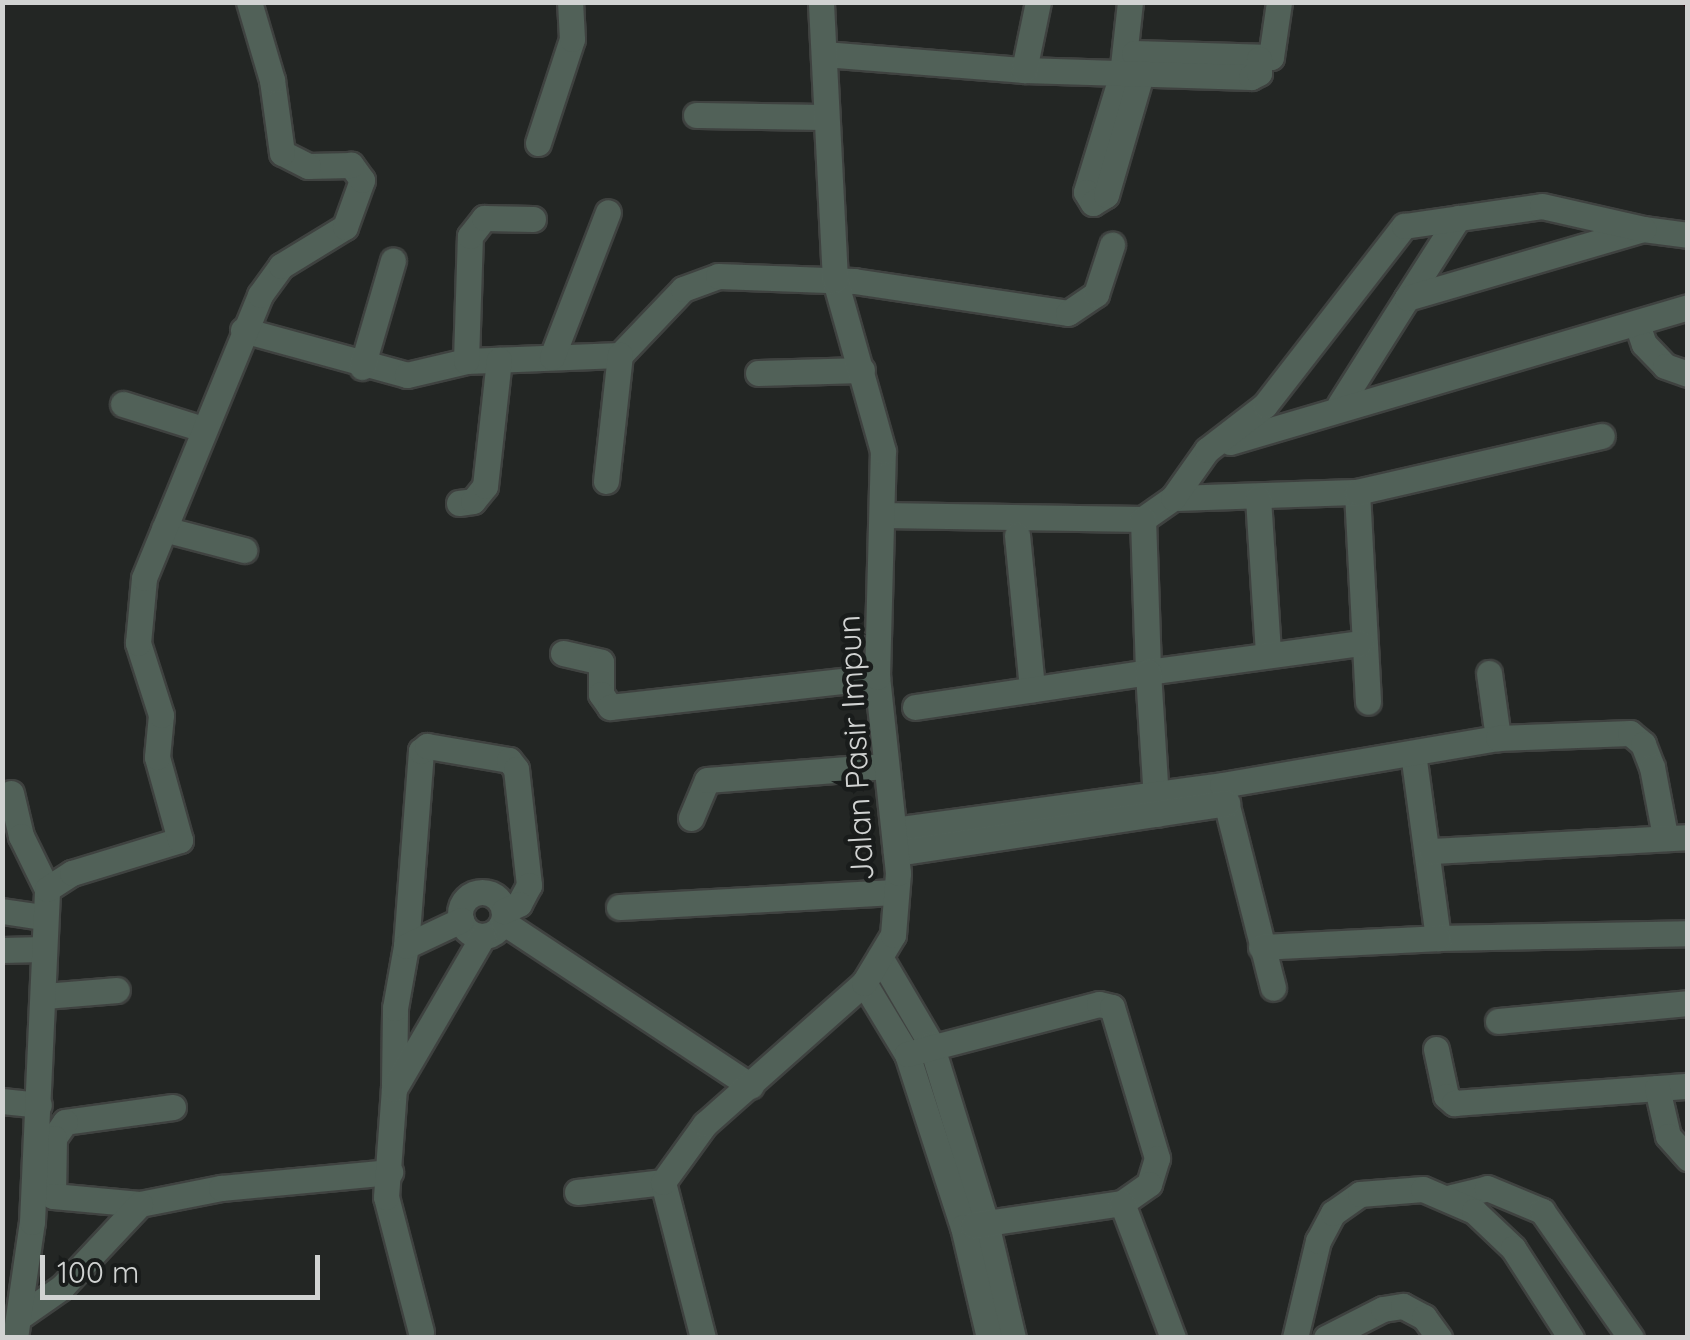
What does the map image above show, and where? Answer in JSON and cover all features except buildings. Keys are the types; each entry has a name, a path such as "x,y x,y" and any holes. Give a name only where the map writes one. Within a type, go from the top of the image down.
{"street":[{"path":"47,889 72,873 180,840 156,757 162,715 138,643 144,578 244,330 281,266 345,226 362,180 351,165 308,166 282,153 272,80 249,2"},
{"path":"538,143 572,39 570,2"},
{"path":"1024,70 1038,2"},
{"path":"1130,2 1134,64"},
{"path":"824,54 1024,70 1134,64 1250,76 1259,73 1260,59 1275,52 1279,2"},
{"name":"Jalan Pasir Impun","path":"662,1182 692,1139 864,983 893,935 895,842 877,677 883,452 835,280 824,54 817,3"},
{"path":"696,115 826,117"},
{"path":"882,515 1143,519 1174,498 1207,450 1265,405 1404,226 1542,206 1643,230 1688,235"},
{"path":"552,358 608,212"},
{"path":"466,361 470,236 484,218 533,219"},
{"path":"1340,404 1458,218"},
{"path":"1408,298 1643,230"},
{"path":"606,481 620,356 683,289 718,276 835,280 1068,313 1096,294 1112,246"},
{"path":"362,367 393,260"},
{"path":"1207,450 1340,404 1688,307"},
{"path":"1637,324 1644,344 1664,366 1688,374"},
{"path":"244,330 362,367 407,375 466,361 620,356"},
{"path":"459,503 472,501 484,486 499,360"},
{"path":"758,373 862,370"},
{"path":"124,404 204,428"},
{"path":"1174,498 1357,492 1602,436"},
{"path":"1357,492 1360,642 1368,702"},
{"path":"1258,498 1268,653"},
{"path":"1143,519 1156,803"},
{"path":"164,529 244,550"},
{"path":"1017,535 1032,689"},
{"path":"915,706 1360,642"},
{"path":"563,653 601,662 601,694 610,707 877,677"},
{"path":"1489,674 1498,738"},
{"path":"895,842 1224,794 1498,738 1638,737 1676,837 1431,851"},
{"path":"394,1089 497,923 519,904 529,885 516,769 509,760 427,746 420,751 406,946 395,1008 390,1230 421,1332"},
{"path":"1413,753 1431,851 1438,938"},
{"path":"691,818 707,780 885,766"},
{"path":"11,793 22,836 47,889 42,917 45,996 39,1105 18,1326"},
{"path":"1224,794 1273,988"},
{"path":"461,920 463,902 478,892 495,896 497,923"},
{"path":"619,907 896,892"},
{"path":"2,910 42,917"},
{"path":"406,946 461,920 497,923 751,1086"},
{"path":"1261,947 1438,938 1688,933"},
{"path":"2,950 44,948"},
{"path":"880,957 919,1049 1013,1338"},
{"path":"864,983 919,1049"},
{"path":"45,996 117,990"},
{"path":"1498,1021 1688,1002"},
{"path":"919,1049 1099,1004 1112,1008 1157,1158 1149,1184 1122,1202 975,1225"},
{"path":"1436,1050 1446,1096 1454,1103 1688,1086"},
{"path":"1657,1088 1668,1136 1688,1158"},
{"path":"2,1102 39,1105"},
{"path":"173,1108 71,1118 54,1138 53,1196 140,1204 221,1188 390,1172"},
{"path":"577,1192 662,1182 703,1338"},
{"path":"1452,1196 1487,1188 1542,1211 1631,1338"},
{"path":"1295,1338 1314,1256 1333,1213 1360,1194 1424,1189 1452,1196 1513,1248 1571,1338"},
{"path":"1122,1202 1173,1338"},
{"path":"18,1326 62,1287 140,1204"},
{"path":"975,1225 989,1338"},
{"path":"1326,1338 1383,1309 1403,1306 1424,1317 1439,1338"}],"waterway":[{"path":"1684,2 1688,7"}]}
